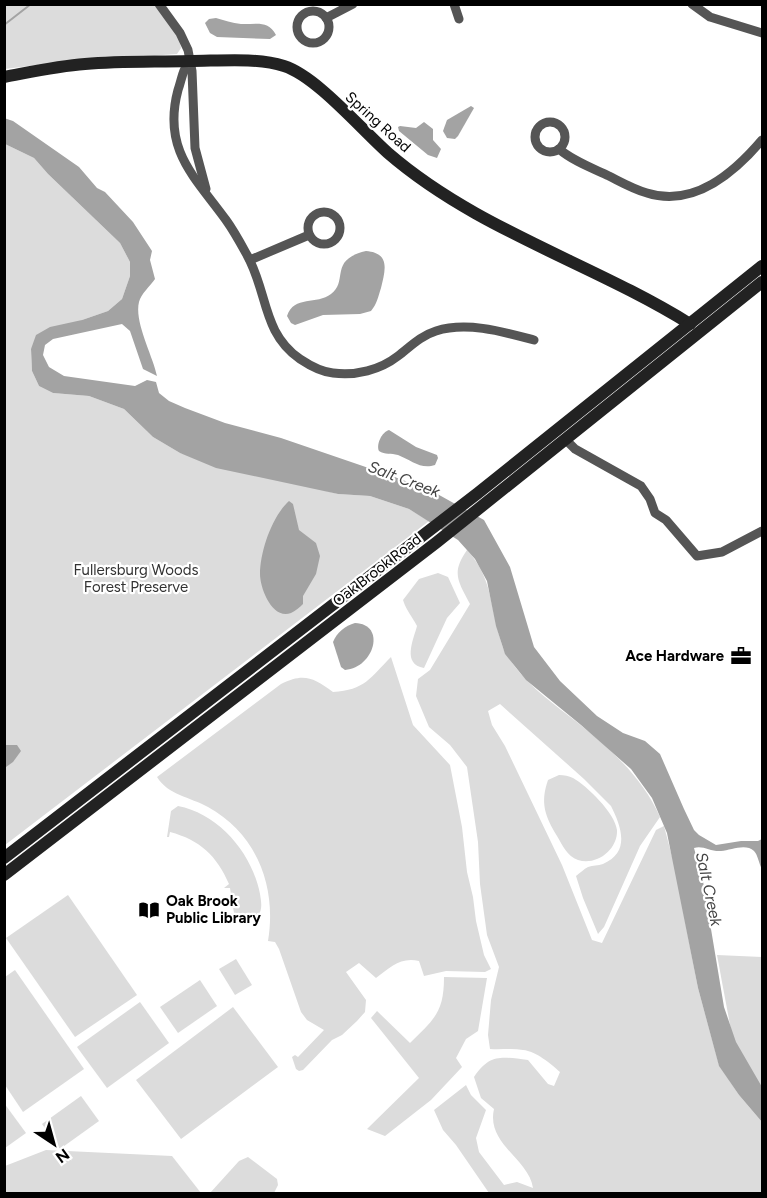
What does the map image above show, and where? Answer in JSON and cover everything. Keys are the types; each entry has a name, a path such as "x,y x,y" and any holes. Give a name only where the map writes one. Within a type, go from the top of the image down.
{"main road":[{"name":"Spring Road","path":"4,77 87,64 190,61 258,62 282,65 318,88 403,165 447,196 513,234 626,288 695,329"},
{"name":"Oak Brook Road","path":"4,875 567,441 695,329 762,266"},
{"name":"Oak Brook Road","path":"4,858 423,534 695,329 762,282"}],"street":[{"path":"159,4 180,33 188,50 192,71 197,160 209,198"},
{"path":"326,18 353,4"},
{"path":"454,4 459,19"},
{"path":"692,4 711,17 762,33"},
{"path":"190,61 182,73 174,110 173,122 180,154 187,169 227,222 250,260 269,320 278,338 304,362 332,373 363,372 378,368 397,357 419,339 447,328 482,329 534,340"},
{"path":"173,122 193,118"},
{"path":"560,149 572,158 634,188 658,196 678,197 704,189 721,179 762,140"},
{"path":"250,260 309,236"},
{"path":"567,441 575,449 641,486 650,499 655,513 666,520 697,556 722,552 762,531"}],"green space":[{"path":"5,5 154,5 179,36 181,48 177,54 61,62 5,69"},
{"name":"Fullersburg Woods Forest Preserve","path":"5,144 34,158 120,243 130,262 130,276 122,299 108,311 82,320 31,349 32,371 39,386 53,393 89,396 124,409 153,437 180,453 338,494 370,496 409,509 429,521 5,845"},
{"path":"467,550 486,581 503,647 513,664 535,688 621,761 643,787 660,817 640,846 604,927 598,934 576,876 588,867 603,864 612,859 617,853 620,846 620,830 611,806 500,704 488,711 492,725 505,746 562,865 592,940 602,943 656,830 664,826 674,864 698,988 719,1065 739,1095 762,1122 762,1193 489,1193 443,1130 434,1110 466,1085 471,1095 486,1110 476,1138 479,1152 504,1185 517,1182 533,1188 524,1168 496,1132 493,1121 494,1109 481,1098 474,1077 486,1064 497,1058 528,1060 548,1084 554,1086 560,1072 543,1058 528,1051 490,1049 488,1035 491,1000 499,967 487,935 480,884 478,842 467,767 450,745 429,727 416,696 418,679 430,670 470,604 458,577 459,565"},
{"path":"438,573 448,577 460,603 447,618 424,668 417,666 411,657 417,626 403,600 419,579"},
{"path":"391,657 413,725 450,765 476,921 484,955 491,969 485,972 446,971 424,976 419,961 406,960 376,978 359,963 346,972 366,1000 365,1012 342,1035 332,1040 303,1070 299,1071 292,1057 295,1055 298,1057 324,1030 307,1020 301,1012 279,949 275,942 268,941 269,901 260,864 251,847 225,818 208,807 173,792 157,777 281,684 296,678 308,678 333,692 353,689 372,677"},
{"path":"559,775 573,778 586,787 611,816 617,830 616,837 614,844 605,855 592,861 578,860 563,847 549,822 544,803 548,780"},
{"path":"178,806 207,817 220,827 241,850 250,864 260,894 261,908 258,916 252,918 228,916 234,913 230,888 224,888 229,884 213,857 199,845 181,835 170,832 167,837 171,811"},
{"path":"68,895 137,995 75,1037 6,938"},
{"path":"717,955 762,957 762,1091 733,1041"},
{"path":"236,959 252,985 235,995 219,969"},
{"path":"15,970 84,1069 23,1112 5,1085 5,977"},
{"path":"444,977 487,978 478,1031 466,1039 456,1058 462,1067 431,1100 385,1136 367,1129 419,1078 371,1018 377,1011 410,1043 431,1021 440,1007"},
{"path":"200,980 217,1006 178,1033 160,1007"},
{"path":"140,1002 169,1043 107,1088 77,1047"},
{"path":"233,1007 278,1067 181,1139 136,1080"},
{"path":"81,1096 99,1121 60,1149 42,1124"},
{"path":"4,1103 26,1133 5,1148 4,1148"},
{"path":"46,1150 172,1156 201,1193 5,1193 5,1166"},
{"path":"248,1157 277,1179 278,1185 274,1193 210,1193 239,1161"}],"shaded area":[{"path":"216,18 241,24 265,25 276,35 270,39 217,37 210,33 205,23 209,19"},
{"path":"471,106 474,108 458,136 455,139 447,138 443,131 447,120"},
{"path":"4,118 13,121 79,167 97,188 105,192 133,222 152,251 150,260 155,279 142,296 138,310 141,329 157,376 143,369 130,331 122,324 53,339 45,345 43,355 49,367 64,376 135,386 147,380 156,382 159,393 169,401 185,408 392,476 432,491 484,520 510,567 534,647 560,681 597,716 623,733 645,741 660,754 694,830 699,835 716,845 762,839 762,869 755,853 747,847 721,851 694,848 703,881 724,1007 736,1042 762,1087 762,1122 719,1066 698,988 667,833 652,798 631,769 526,680 505,654 496,626 487,581 475,559 458,540 409,509 370,496 338,494 216,468 180,453 153,437 124,409 89,396 53,393 39,386 32,371 31,349 36,335 50,327 108,311 122,299 130,276 130,262 120,243 34,158 5,144"},
{"path":"424,122 433,129 433,140 441,149 437,158 428,155 399,131 400,126 416,128"},
{"path":"366,251 379,255 383,259 385,269 376,303 371,311 360,314 323,315 295,325 291,323 287,316 290,309 300,303 331,294 339,283 343,265 347,260"},
{"path":"389,430 416,447 437,455 435,465 421,465 398,455 379,451 380,439"},
{"path":"289,501 293,504 299,530 316,543 320,556 316,574 303,596 303,604 291,613 284,614 278,612 268,601 260,574 262,555 268,535 277,516"},
{"path":"355,623 365,625 371,630 373,646 364,662 345,670 341,667 333,642 342,630"},
{"path":"4,745 17,745 21,751 6,767"}],"waterway":[{"path":"4,25 31,4"}],"place":[{"name":"Ace Hardware","path":"741,656"},
{"name":"Oak Brook Public Library","path":"149,910"}],"water label":[{"name":"Salt Creek","path":"404,479"},
{"name":"Salt Creek","path":"709,889"}]}
